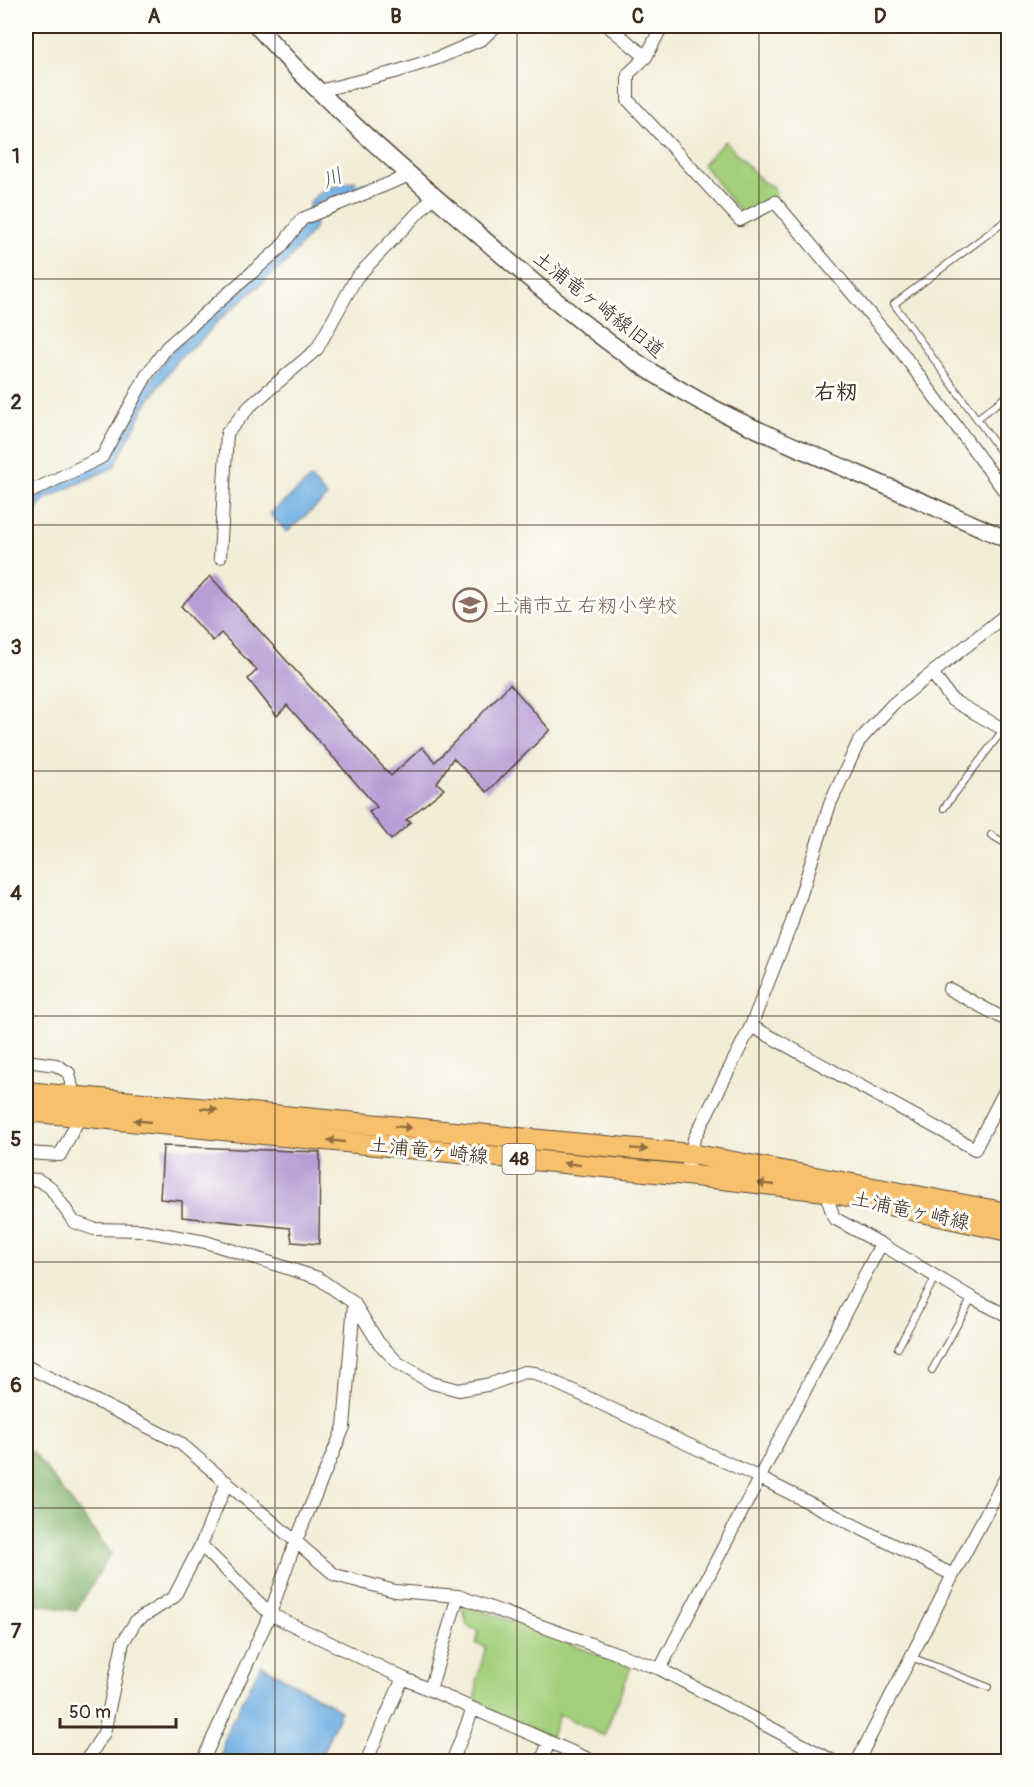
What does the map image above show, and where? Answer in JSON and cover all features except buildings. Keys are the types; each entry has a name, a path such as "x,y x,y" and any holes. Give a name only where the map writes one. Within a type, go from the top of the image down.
{"main road":[{"name":"土浦竜ヶ崎線","path":"26,1092 691,1154 1008,1213"},
{"name":"土浦竜ヶ崎線","path":"26,1111 686,1175 825,1191 1008,1231"}],"street":[{"name":"土浦竜ヶ崎線旧道","path":"257,26 338,110 434,196 608,344 712,408 1008,540"},
{"path":"319,91 395,72 438,58 482,39 496,26"},
{"path":"608,26 646,57"},
{"path":"662,26 646,57 628,74 628,100 740,220 775,202 900,350 1008,496"},
{"path":"26,494 102,457 146,376 167,347 280,248 302,219 410,175"},
{"path":"219,557 227,433 250,406 317,349 356,278 434,196"},
{"path":"686,1175 694,1139 751,1026 792,922 830,804 859,741 893,704 1008,613"},
{"path":"932,673 952,700 1006,730"},
{"path":"949,989 1008,1022"},
{"path":"751,1026 975,1149 1008,1085"},
{"path":"26,1061 56,1065 69,1073 74,1097"},
{"path":"26,1153 60,1155 81,1115"},
{"path":"26,1179 38,1180 50,1187 74,1222 94,1229 140,1230 206,1242 318,1278 354,1303 378,1342 399,1363 432,1383 459,1390 491,1384 524,1372 535,1373 760,1478 953,1575"},
{"path":"825,1191 834,1218 972,1298 1008,1316"},
{"path":"660,1669 881,1244"},
{"path":"201,1761 270,1614 296,1543 344,1428 354,1303"},
{"path":"26,1366 180,1443 335,1575 395,1591 458,1596 660,1669 835,1761"},
{"path":"857,1761 1008,1473"},
{"path":"83,1761 90,1755 104,1733 123,1642 136,1621 174,1596 201,1545 226,1482"},
{"path":"201,1545 270,1614 403,1678 595,1761"},
{"path":"430,1690 458,1596"},
{"path":"366,1761 403,1678"},
{"path":"452,1761 473,1709"},
{"path":"541,1761 549,1742"}],"lane":[{"path":"1008,219 894,304 1008,462"},
{"path":"978,418 1008,395"},
{"path":"944,808 1006,730"},
{"path":"991,835 1008,845"},
{"path":"898,1348 936,1276"},
{"path":"932,1370 972,1298"},
{"path":"911,1657 988,1687"}],"green space":[{"path":"725,141 763,182 772,186 776,197 741,214 703,164"},
{"path":"32,1451 111,1553 76,1611 26,1602 26,1455"},
{"path":"462,1603 631,1667 604,1736 559,1714 551,1737 476,1704 477,1680 486,1647 476,1644 479,1631 467,1626"}],"water":[{"path":"355,181 357,193 329,198 317,210 314,229 288,261 178,359 145,406 114,467 45,499 26,523 26,507 38,491 106,460 136,401 170,352 198,328 306,223 310,202 324,189"},
{"path":"311,478 327,497 287,532 270,514"},
{"path":"261,1665 341,1710 319,1761 220,1761 226,1733"}],"waterway":[{"name":"川","path":"353,188 364,184"}],"place":[{"name":"土浦市立 右籾小学校","path":"470,605"}],"district":[{"name":"右籾","path":"836,391"}]}
